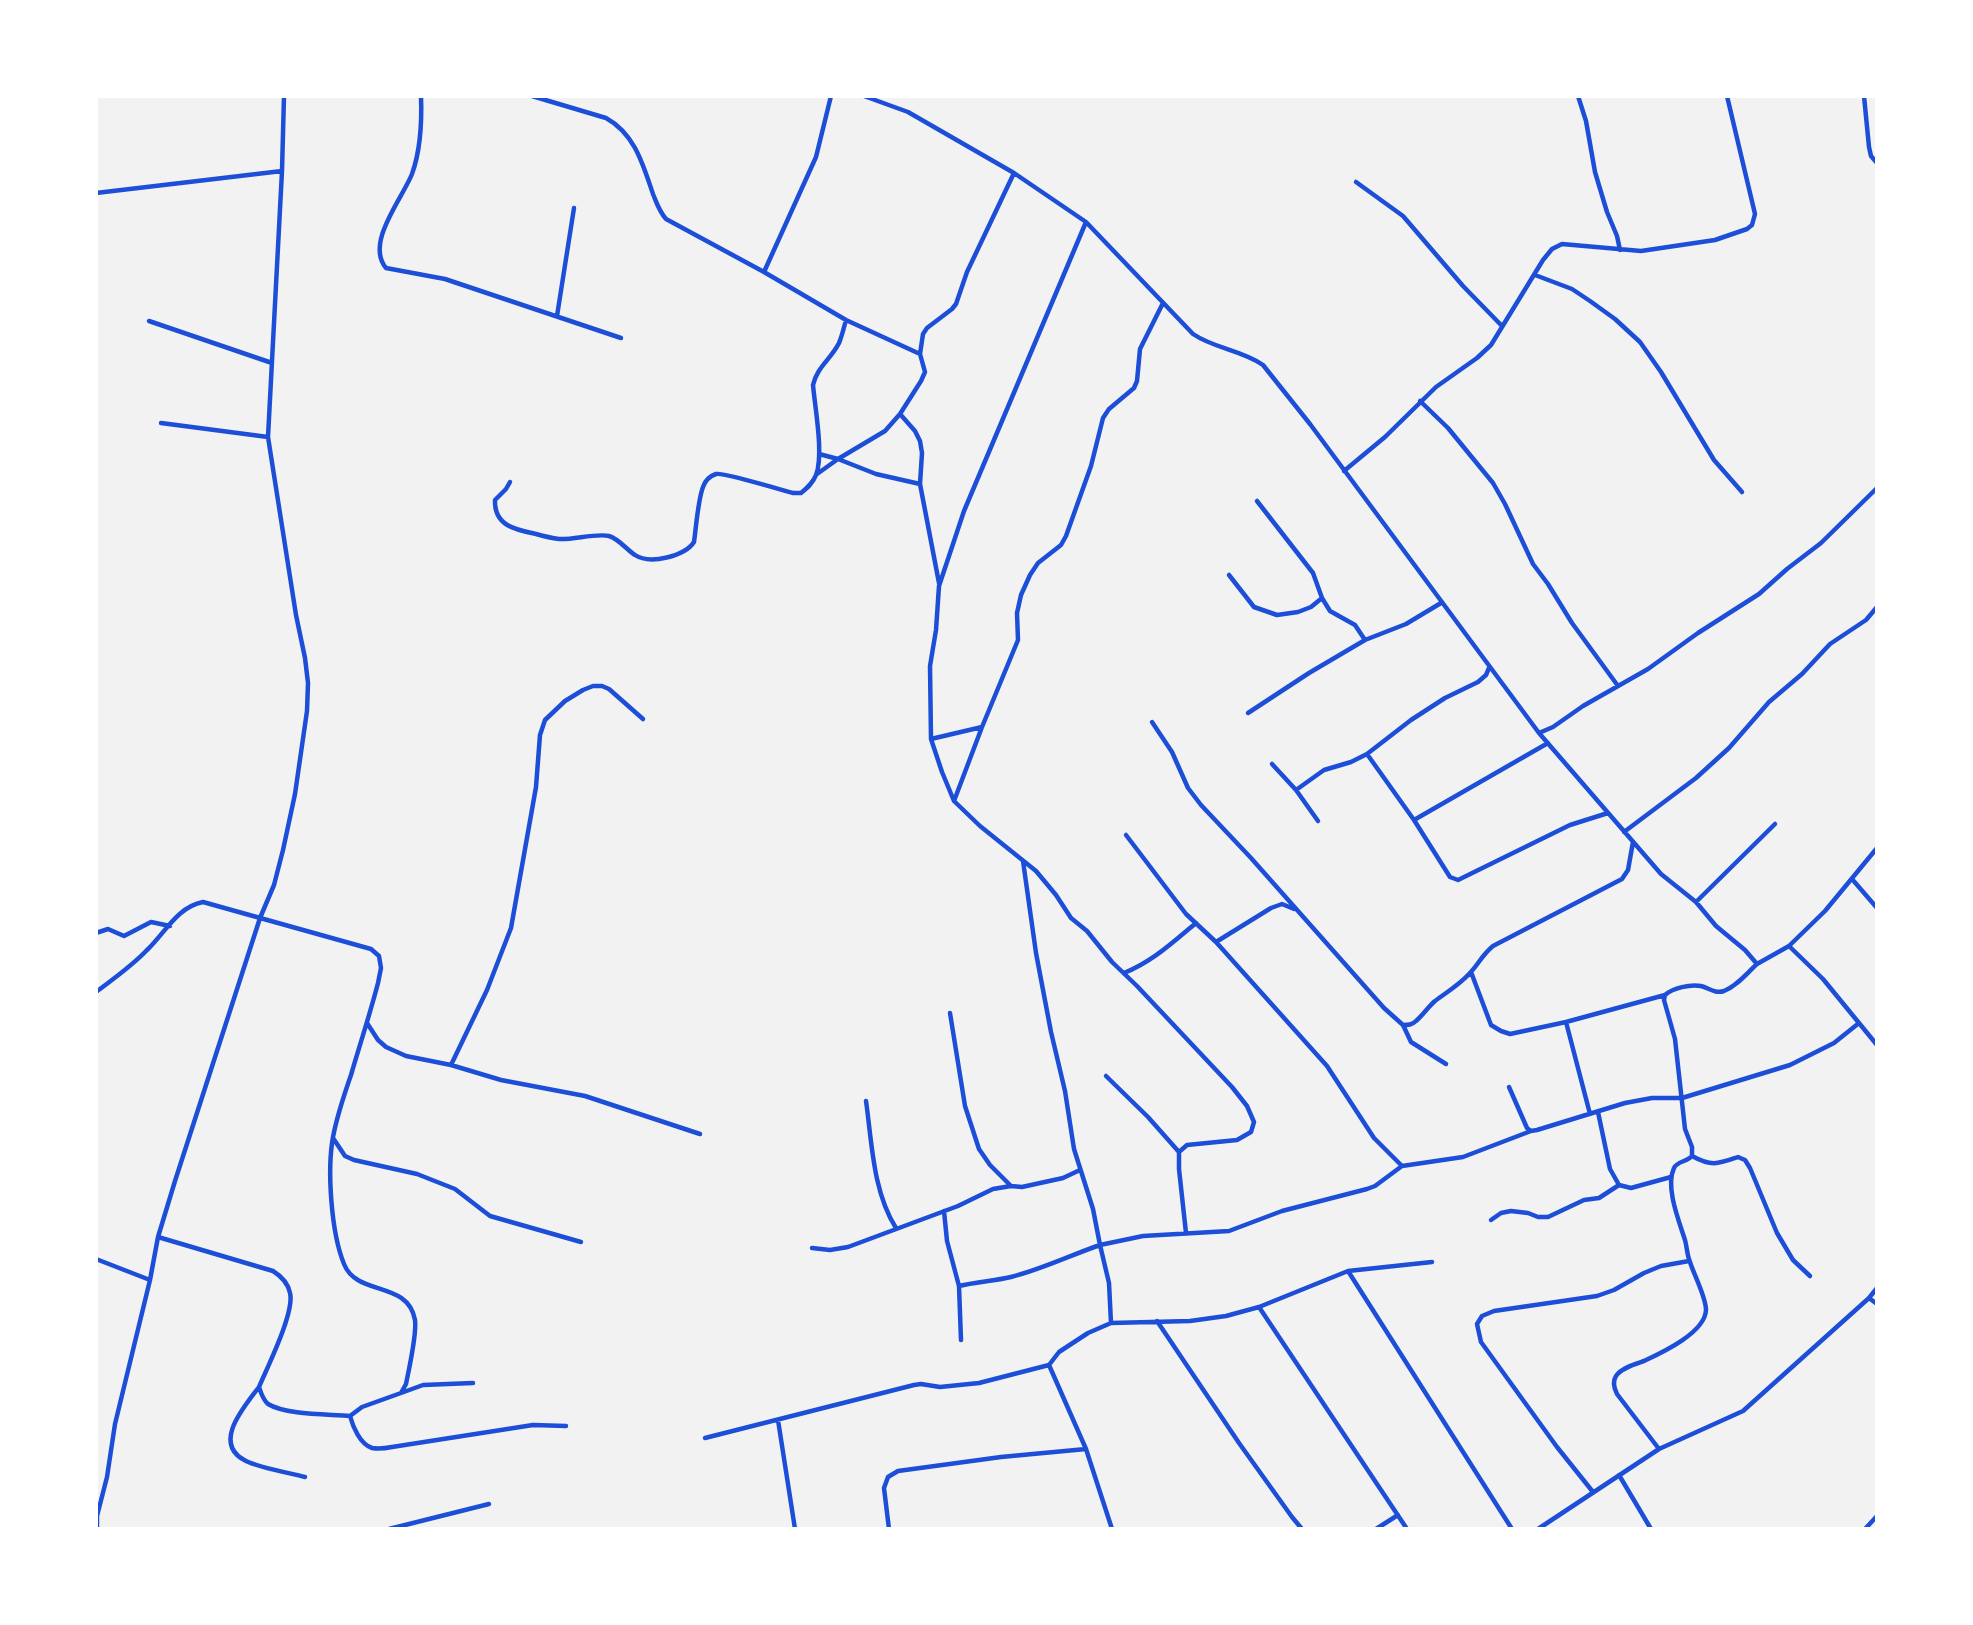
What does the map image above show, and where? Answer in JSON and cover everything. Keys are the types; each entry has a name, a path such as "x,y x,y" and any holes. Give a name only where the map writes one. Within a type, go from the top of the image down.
{"street":[{"path":"97,1529 97,1516 107,1477 115,1424 150,1280 158,1237 260,918 274,885 289,823 308,711 308,683 268,437 284,96"},
{"path":"421,96 422,126 411,175 391,213 379,248 382,263 386,268 445,279 621,338"},
{"path":"532,96 614,122 629,136 641,159 658,210 666,219 846,320 920,354"},
{"path":"764,272 816,157 831,96"},
{"path":"864,96 908,112 1014,173 1086,222 1194,334 1205,342 1253,358 1263,365 1539,733 1661,874 1696,902 1716,926 1745,950 1757,964"},
{"path":"1578,96 1585,115 1595,172 1620,250"},
{"path":"1344,471 1408,416 1436,387 1477,358 1491,345 1552,249 1562,244 1641,252 1672,245 1715,240 1747,229 1752,225 1755,214 1727,96"},
{"path":"1864,96 1869,147 1871,156 1877,163"},
{"path":"96,193 282,171"},
{"path":"510,482 495,500 495,510 504,523 514,530 559,539 609,536 638,557 650,560 675,555 690,548 694,542 703,487 708,479 717,474 726,474 793,493 801,493 808,488 817,474 885,432 900,414 925,372 920,354 923,334 956,304 967,272 1014,173"},
{"path":"1356,182 1403,216 1463,286 1502,326"},
{"path":"557,316 574,208"},
{"path":"1086,222 964,510 939,586 936,630 930,666 931,739 954,801 1046,882 1071,918 1087,931 1112,962 1232,1087 1247,1107 1254,1122 1251,1132 1237,1140 1187,1146 1179,1152"},
{"path":"1535,275 1572,289 1615,319 1640,342 1661,372 1714,460 1742,492"},
{"path":"954,801 1018,640 1017,613 1021,595 1030,574 1038,563 1061,545 1066,536 1091,466 1103,418 1109,409 1134,388 1137,381 1140,349 1163,303"},
{"path":"817,474 819,454 813,385 820,367 840,342 846,320"},
{"path":"149,321 272,363"},
{"path":"1420,401 1448,428 1493,483 1533,564 1618,686"},
{"path":"900,414 915,431 920,441 922,453 920,484 939,586"},
{"path":"161,423 268,437"},
{"path":"819,454 838,459 870,473 920,484"},
{"path":"1539,733 1553,727 1648,669 1698,633 1760,594 1787,569 1821,543 1877,488"},
{"path":"1257,501 1313,573 1322,598 1330,611 1355,625 1365,640"},
{"path":"1229,575 1254,607 1277,615 1304,610 1322,598"},
{"path":"1248,713 1365,640 1406,624 1441,603"},
{"path":"1624,832 1696,777 1729,748 1770,702 1802,674 1830,644 1866,620 1877,607"},
{"path":"1296,790 1324,770 1351,762 1367,754 1411,720 1445,698 1478,682 1490,668"},
{"path":"451,1065 487,990 511,927 536,787 540,735 545,720 565,701 593,686 609,689 643,719"},
{"path":"1152,722 1172,752 1188,788 1201,805 1384,1008 1403,1025 1411,1042 1446,1064"},
{"path":"931,739 982,727"},
{"path":"1414,820 1548,743"},
{"path":"1367,754 1414,820 1450,877 1458,880 1570,825 1608,813"},
{"path":"1272,764 1296,790 1318,821"},
{"path":"1696,902 1775,824"},
{"path":"1126,835 1186,914 1216,942 1327,1066 1374,1138 1402,1166"},
{"path":"1403,1025 1416,1021 1425,1010 1458,985 1471,972 1482,955 1493,946 1622,879 1628,870 1633,842"},
{"path":"1471,972 1491,1024 1510,1034 1566,1022 1694,985 1722,992 1743,978 1757,964 1789,946 1825,911 1877,848"},
{"path":"1023,861 1036,953 1065,1090 1074,1149 1093,1209 1109,1283 1111,1323"},
{"path":"1852,879 1877,908"},
{"path":"96,992 147,951 181,912 191,904 203,902 371,949 379,956 381,968 378,983 333,1138 331,1165 333,1211 337,1242 345,1266 355,1278 400,1295 408,1304 415,1321 406,1384 401,1393"},
{"path":"1216,942 1271,908 1282,904 1297,909"},
{"path":"96,933 108,929 124,936 151,922 170,926"},
{"path":"1124,973 1144,964 1196,923"},
{"path":"1789,946 1823,979 1877,1045"},
{"path":"1659,1449 1617,1394 1614,1380 1621,1371 1655,1356 1688,1337 1702,1322 1706,1310 1700,1287 1689,1261 1671,1185 1671,1177 1677,1164 1689,1160 1692,1156 1692,1147 1685,1129 1675,1039 1665,995"},
{"path":"950,1013 965,1106 979,1149 990,1165 1011,1186"},
{"path":"1566,1022 1590,1114"},
{"path":"367,1023 378,1040 386,1047 406,1056 451,1065 501,1080 585,1096 700,1134"},
{"path":"959,1286 1011,1277 1100,1245 1143,1236 1229,1231 1282,1210 1375,1186 1402,1166 1463,1156 1531,1131 1625,1103 1652,1098 1682,1098 1790,1065 1834,1043 1859,1023"},
{"path":"1106,1076 1179,1152 1186,1233"},
{"path":"1509,1087 1527,1128 1531,1131"},
{"path":"866,1101 879,1184 887,1213 896,1228"},
{"path":"1598,1112 1610,1169 1618,1185"},
{"path":"333,1138 345,1156 354,1160 434,1180 455,1189 490,1216 581,1242"},
{"path":"1692,1156 1705,1163 1717,1164 1738,1157 1745,1160 1777,1233 1793,1260 1810,1276"},
{"path":"812,1248 830,1250 869,1241 993,1190 1011,1186 1022,1187 1063,1178 1080,1170"},
{"path":"1491,1220 1501,1213 1511,1212 1548,1217 1584,1200 1599,1198 1618,1185 1631,1188 1671,1177"},
{"path":"944,1211 947,1241 959,1286 961,1340"},
{"path":"158,1237 273,1271 281,1276 290,1292 290,1304 279,1340 259,1388 242,1408 233,1425 231,1436 234,1452 246,1461 305,1478"},
{"path":"96,1260 150,1280"},
{"path":"1593,1492 1557,1447 1481,1342 1477,1324 1482,1316 1494,1311 1597,1296 1661,1266 1689,1261"},
{"path":"705,1438 921,1384 940,1387 979,1383 1049,1365 1059,1352 1088,1333 1111,1323 1190,1321 1226,1316 1259,1307 1348,1271 1432,1262"},
{"path":"1348,1271 1512,1529"},
{"path":"1538,1529 1659,1449 1743,1411 1869,1298 1877,1288"},
{"path":"1869,1298 1877,1304"},
{"path":"1259,1307 1407,1529"},
{"path":"1157,1321 1239,1443 1302,1529"},
{"path":"1049,1365 1086,1449 1112,1529"},
{"path":"259,1388 266,1402 271,1405 309,1414 350,1416 362,1407 423,1385 473,1383"},
{"path":"350,1416 361,1440 372,1448 392,1447 533,1425 566,1426"},
{"path":"777,1420 795,1529"},
{"path":"889,1529 884,1488 888,1477 898,1472 1001,1457 1086,1449"},
{"path":"1619,1475 1651,1529"},
{"path":"389,1529 489,1504"},
{"path":"1376,1529 1398,1515"},
{"path":"1865,1529 1877,1516"}]}
